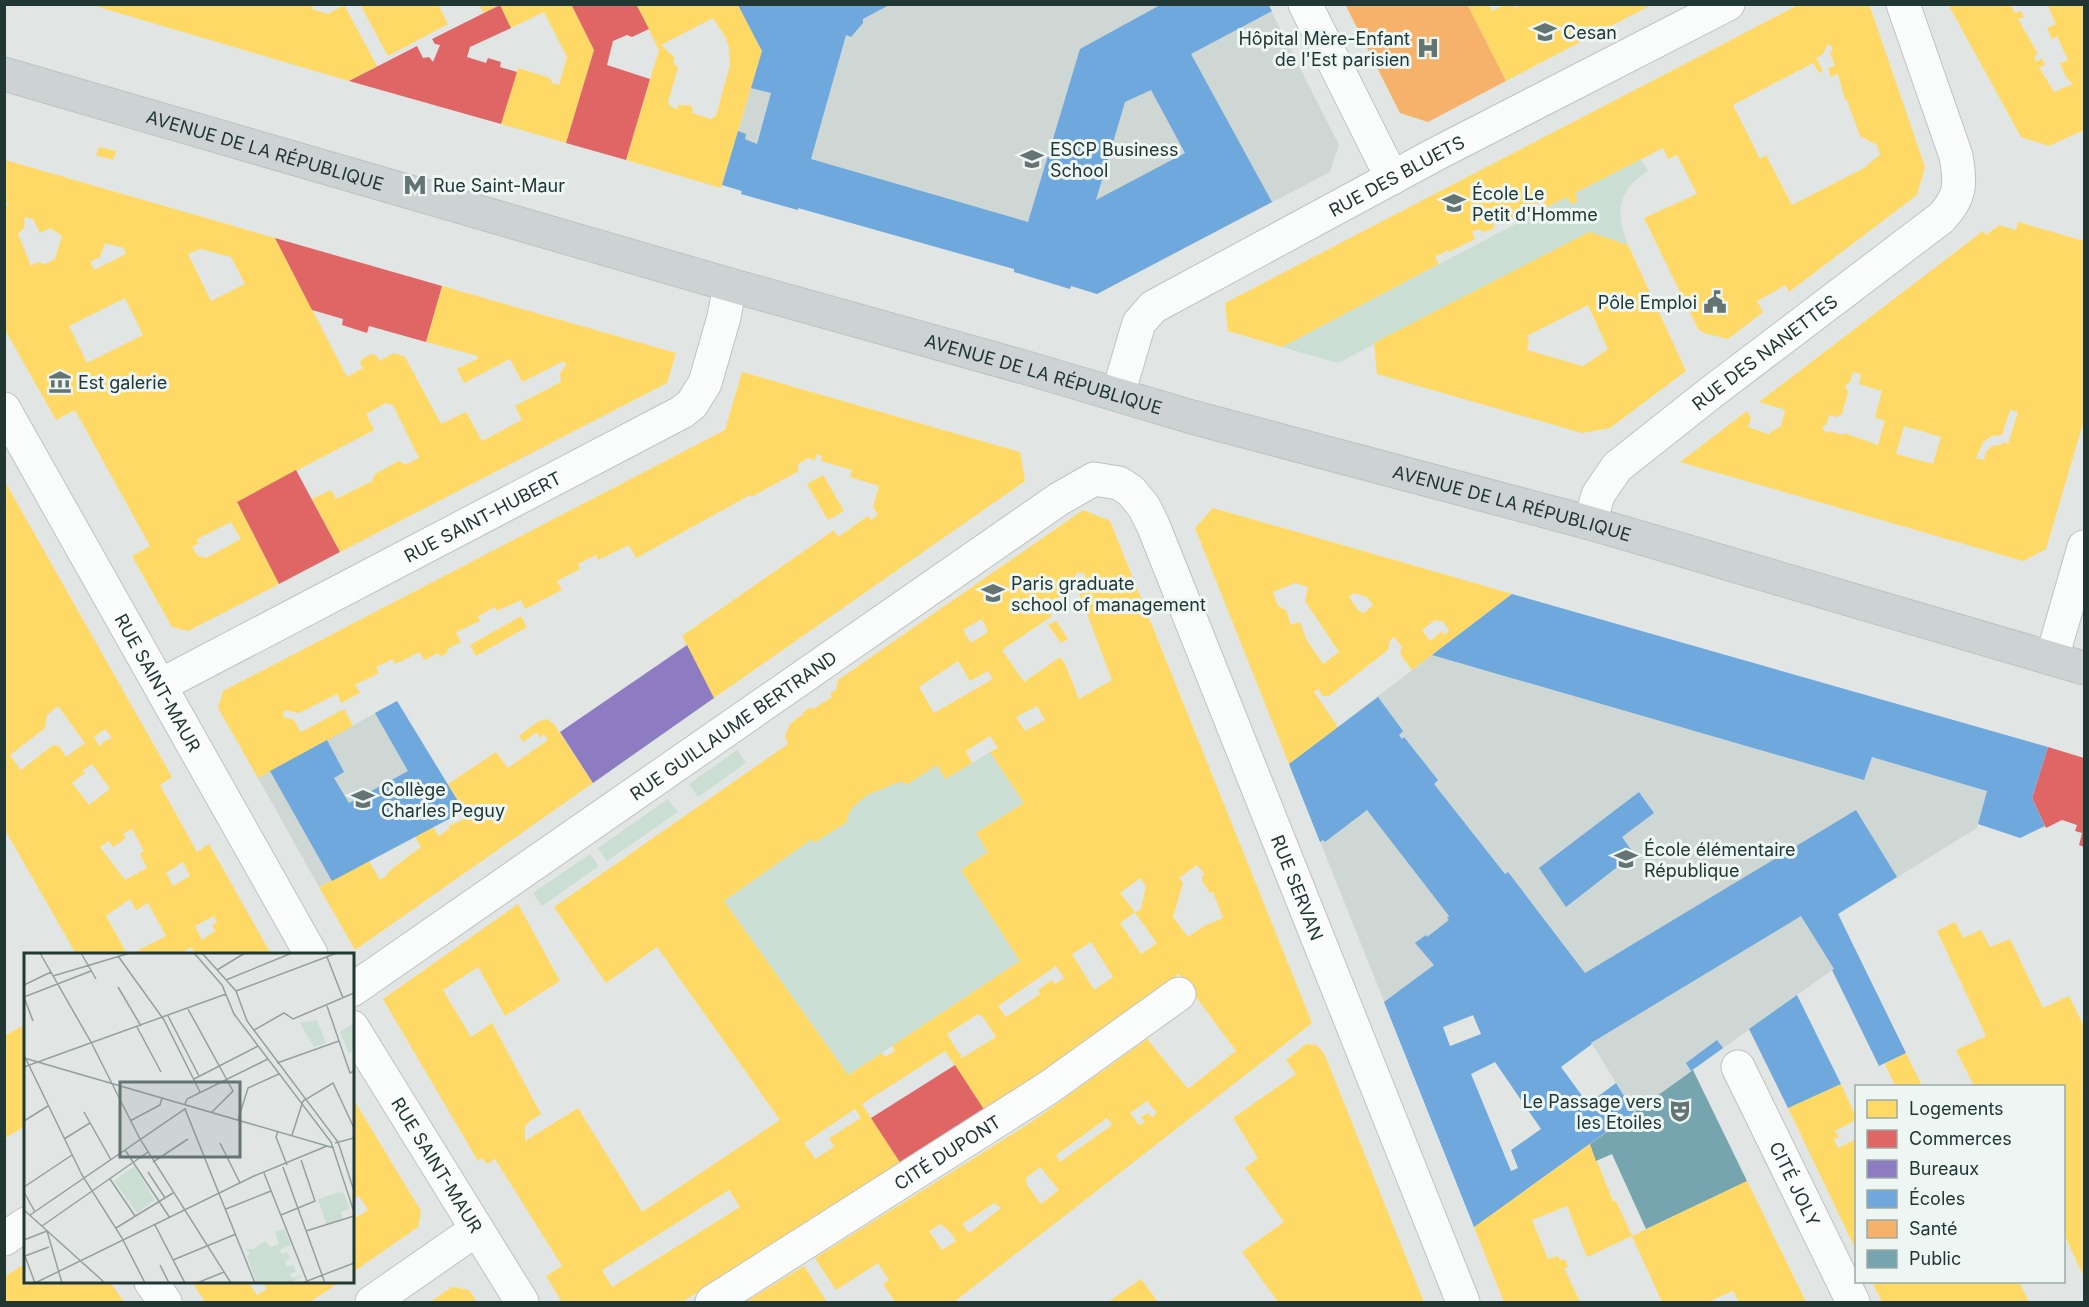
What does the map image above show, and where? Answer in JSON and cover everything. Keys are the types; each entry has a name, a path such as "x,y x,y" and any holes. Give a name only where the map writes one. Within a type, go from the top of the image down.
{"main road":[{"name":"AVENUE DE LA RÉPUBLIQUE","path":"4,74 730,285 1219,424 1590,523 2085,668"}],"street":[{"path":"1305,4 1392,178"},
{"name":"RUE DES BLUETS","path":"1118,394 1139,323 1153,307 1392,178 1728,4"},
{"name":"RUE DES NANETTES","path":"1590,523 1599,495 1617,467 1951,208 1958,194 1960,178 1956,156 1902,4"},
{"name":"RUE SAINT-HUBERT","path":"161,685 682,412 692,404 705,383 724,317 730,285"},
{"name":"RUE SAINT-MAUR","path":"4,409 310,953"},
{"name":"RUE GUILLAUME BERTRAND","path":"354,989 1059,499 1094,479 1119,483"},
{"name":"RUE SERVAN","path":"1119,483 1131,491 1144,507 1153,525 1463,1302"},
{"path":"2052,658 2085,547"},
{"name":"CITÉ DUPONT","path":"712,1302 1048,1088 1179,994"},
{"name":"RUE SAINT-MAUR","path":"354,1030 522,1302"},
{"name":"CITÉ JOLY","path":"1738,1067 1853,1302"},
{"path":"4,1239 24,1225"},
{"path":"372,1302 477,1229"},
{"path":"152,1283 165,1302"}],"shaded area":[{"name":"ESCP Business School","path":"738,5 1268,5 1339,145 1330,172 1097,294 1072,286 1070,289 1014,272 1014,269 799,208 798,210 741,194 741,191 722,185 762,51"},
{"name":"École élémentaire République","path":"1512,594 1874,698 1987,791 1977,828 1838,914 1856,953 1634,1112 1564,999 1537,990 1401,1044 1289,764"},
{"name":"Collège Charles Peguy","path":"397,701 464,811 319,887 258,778"}],"green space":[{"path":"1641,159 1648,171 1630,186 1620,212 1628,245 1589,233 1338,363 1282,347 1567,197 1571,204 1578,201 1575,193"},
{"path":"737,750 746,763 698,797 689,784"},
{"path":"990,752 1024,803 976,833 988,852 961,870 1020,961 848,1075 724,901 812,839 814,843 847,822 853,806 866,795 899,782 904,782 906,785 937,765 945,779"},
{"path":"668,799 678,812 607,861 598,848"},
{"path":"590,854 599,866 542,906 533,893"}],"building: Logements":[{"path":"88,4 313,4 312,9 328,14 344,5 377,66 349,81"},
{"path":"360,4 438,4 448,24 388,56"},
{"path":"479,4 571,4 594,50 566,143 501,124 518,68 550,78 552,83 559,85 567,57 544,12 511,28 500,5 483,13"},
{"path":"636,4 738,4 762,51 721,188 626,160 659,50","holes":["713,18 726,38 730,65 716,116 711,119 692,113 693,109 690,105 678,105 677,109 671,107 668,102 678,68 673,62 675,58 661,45"]},
{"path":"1467,4 1489,4 1492,11 1506,4 1513,4 1516,10 1516,4 1653,4 1506,81"},
{"path":"1800,4 1869,4 1925,167 1917,195 1789,292 1786,285 1757,301 1763,312 1728,339 1704,333 1698,329 1644,218 1697,194 1677,155 1668,159 1663,148 1575,193 1578,201 1571,204 1567,197 1547,207 1543,201 1529,208 1531,211 1505,224 1502,217 1495,220 1493,229 1483,232 1479,229 1472,232 1475,239 1435,257 1439,264 1282,347 1228,331 1225,303","holes":["1828,44 1833,48 1830,53 1835,66 1828,68 1831,77 1838,74 1845,100 1847,100 1860,136 1877,145 1880,155 1868,166 1792,205 1766,155 1760,159 1733,105 1813,63 1819,73 1823,71 1816,58 1822,55"]},
{"path":"1948,4 2010,4 2015,13 2021,11 2024,17 2018,19 2038,54 2034,56 2036,62 2042,58 2045,65 2039,67 2054,92 2073,84 2066,77 2060,63 2068,60 2057,36 2052,39 2047,28 2056,24 2047,4 2084,4 2084,130 2049,146 2021,137"},
{"path":"99,147 116,151 113,160 96,155"},
{"path":"5,160 275,238 347,377 363,368 360,363 362,359 372,354 376,355 379,361 394,353 405,357 441,424 466,412 482,441 522,420 515,406 561,382 560,373 566,365 564,361 522,382 510,359 464,383 457,369 477,359 478,356 426,342 442,286 676,353 667,383 340,552 312,499 331,490 336,499 372,481 375,474 399,461 405,465 419,458 393,405 386,403 366,414 374,430 237,502 279,584 188,631 172,627 132,556 150,546 75,410 56,420 4,328 4,211 8,203 5,201","holes":["25,217 33,219 40,233 50,228 62,236 55,259 45,264 37,262 31,266 18,234 24,228","105,243 124,248 126,254 94,270 90,262 100,257","201,249 231,257 245,284 211,301 188,254","125,298 143,335 87,363 69,326","231,522 241,539 206,558 197,555 192,547 199,543 197,539"]},
{"path":"2018,222 2084,241 2084,420 2046,549 2023,561 1680,462 1747,411 1751,418 1748,427 1768,434 1781,426 1785,410 1759,402 1983,231 1986,235 1999,225 2016,230","holes":["1853,372 1861,374 1859,384 1882,391 1875,417 1885,421 1878,445 1844,433 1843,435 1829,431 1826,433 1822,427 1827,424 1829,415 1836,417 1842,414 1848,392 1845,386 1850,382","2010,410 2018,412 2008,444 2003,442 2003,444 1992,446 1986,452 1984,460 1976,458 1984,441 1992,436 2002,435","1904,426 1941,437 1933,464 1896,454"]},
{"path":"1589,232 1628,245 1686,371 1610,428 1582,433 1377,374 1374,343","holes":["1588,305 1608,349 1582,366 1527,350 1529,341 1527,336"]},
{"path":"742,372 1020,452 1025,481 714,698 682,636 834,530 838,537 868,516 871,520 878,515 873,507 879,486 850,477 852,470 821,461 822,456 817,454 815,460 808,458 800,463 797,466 799,471 751,497 750,495 636,558 629,545 598,560 596,555 578,564 580,569 557,581 562,590 525,609 521,600 497,611 495,607 478,616 480,621 456,632 461,642 447,649 448,652 440,657 438,653 424,660 420,652 395,664 393,659 376,667 379,673 355,685 360,693 341,703 337,694 299,713 284,710 283,717 294,720 301,732 344,709 353,726 258,778 218,708 223,691 725,430"},
{"path":"823,475 844,511 828,520 807,484"},
{"path":"4,480 172,777 160,785 197,852 209,844 270,953 194,953 191,947 182,953 133,953 166,936 148,903 136,910 130,899 106,916 126,953 75,953 4,828","holes":["58,706 85,743 66,757 59,746 53,745 21,770 10,755 45,728 47,715","105,729 112,738 103,742 100,747 94,737","92,764 110,789 89,805 72,783 85,773 83,770","132,829 144,851 140,854 147,868 125,880 100,847 109,841 113,847 126,838 123,834","183,862 190,876 173,886 166,873","214,916 217,922 212,925 215,931 202,940 195,926"]},
{"path":"1213,508 1512,594 1412,670 1400,654 1402,647 1394,637 1390,640 1388,650 1329,696 1322,696 1319,689 1314,692 1338,727 1289,764 1195,528","holes":["1295,583 1308,587 1305,601 1339,652 1323,664 1306,639 1300,622 1291,625 1286,610 1278,606 1273,592","1354,593 1367,597 1373,605 1364,613 1359,611 1349,597","1435,620 1444,622 1449,631 1444,635 1442,631 1430,641 1422,630"]},
{"path":"1083,510 1110,521 1312,1023 954,1302 895,1302 883,1284 889,1280 878,1263 836,1290 815,1258 1030,1123 1147,1039 1188,1089 1236,1051 1179,974 1043,1074 985,1111 945,1051 862,1104 901,1164 682,1302 562,1302 546,1276 562,1266 495,1159 487,1164 483,1158 478,1161 383,999 518,904 560,981 505,1016 478,967 443,990 471,1037 492,1023 541,1114 525,1127 525,1141 578,1108 642,1212 780,1120 657,947 606,983 554,907 788,744 785,736 790,724 804,715 802,713 811,707 813,709 832,697 830,694 836,690 838,680","holes":["1077,572 1086,574 1079,593 1112,680 1079,699 1060,657 1024,682 1002,650 1052,616 1046,607 1070,590","982,619 988,632 971,643 963,630","958,661 970,681 988,671 993,679 934,713 919,687","1037,706 1045,720 1025,731 1016,717","990,736 998,748 990,752 1024,803 976,833 988,852 961,870 1020,961 892,1046 895,1051 885,1057 882,1053 848,1075 724,901 812,839 814,843 847,822 853,807 867,795 899,782 904,782 906,785 937,765 945,779 972,763 966,751","1197,865 1205,875 1202,876 1202,881 1210,893 1213,892 1223,918 1204,926 1188,937 1173,917 1183,883 1179,878","1140,878 1146,886 1141,909 1135,913 1157,943 1141,954 1120,923 1135,912 1120,893","1091,942 1113,977 1094,990 1072,954","1056,966 1064,978 1055,984 1052,980 1038,990 1040,994 1006,1017 998,1006","978,1014 983,1017 996,1037 962,1058 947,1034","1147,1101 1157,1113 1152,1117 1148,1113 1141,1117 1145,1122 1139,1125 1130,1113","855,1109 861,1118 829,1138 834,1147 815,1159 804,1143","1107,1118 1112,1125 1060,1162 1056,1155","1040,1167 1059,1190 1041,1204 1027,1185 1026,1178","729,1190 740,1207 612,1287 602,1270","994,1203 1001,1208 969,1233 962,1224","941,1224 956,1241 942,1250 929,1231"]},
{"path":"521,616 527,627 476,656 470,645"},
{"path":"1056,621 1068,639 1061,643 1048,625"},
{"path":"546,719 554,724 593,783 355,950 319,887 369,861 380,880 421,847 415,837 433,827 439,836 449,829 449,826 468,817 448,784 496,752 508,768 548,740 544,734 540,738 537,732 523,742 519,736 537,722"},
{"path":"1955,922 1963,938 1981,930 1990,947 2010,939 2043,1008 2069,996 2084,1027 2084,1088 2082,1089 2084,1094 2084,1277 2065,1236 2065,1085 1974,1085 1956,1050 1986,1036 1937,931"},
{"path":"24,1025 24,1127 5,1138 7,1142 4,1143 4,1048 7,1046 4,1036"},
{"path":"1306,1044 1316,1045 1324,1053 1424,1302 1278,1302 1242,1252 1284,1222 1245,1168 1258,1158 1233,1118 1296,1074 1286,1060"},
{"path":"1906,1053 1922,1085 1895,1085 1885,1064"},
{"path":"1841,1084 1855,1115 1855,1121 1835,1131 1839,1137 1834,1139 1838,1148 1855,1140 1855,1248 1788,1108"},
{"path":"354,1100 421,1211 418,1227 354,1272 354,1213 357,1217 368,1210 359,1196 354,1199"},
{"path":"1590,1144 1613,1201 1616,1201 1632,1236 1587,1257 1567,1206 1532,1220 1548,1259 1558,1256 1560,1260 1565,1259 1568,1267 1564,1268 1580,1302 1504,1302 1474,1227"},
{"path":"1747,1181 1806,1302 1739,1302 1733,1291 1708,1302 1662,1302 1632,1236"},
{"path":"24,1264 24,1283 111,1283 124,1302 4,1302 4,1277"},
{"path":"804,1266 827,1302 745,1302"},
{"path":"1141,1279 1158,1302 1108,1302"},
{"path":"193,1283 249,1283 257,1295 267,1289 263,1283 338,1283 310,1302 205,1302"},
{"path":"1872,1283 2020,1283 2029,1302 1882,1302"},
{"path":"452,1287 469,1290 477,1302 430,1302"}],"building: Commerces":[{"path":"571,4 636,4 649,29 632,37 627,35 613,41 607,65 650,79 626,160 566,143 594,50"},
{"path":"500,5 511,28 470,47 467,57 486,63 488,58 501,62 500,67 517,72 501,124 349,81 417,46 423,58 429,57 433,62 440,45 435,44 432,39"},
{"path":"275,238 442,286 426,342 369,326 367,333 342,325 343,319 312,310"},
{"path":"296,470 340,552 279,584 237,502"},
{"path":"2048,747 2084,758 2084,847 2079,845 2082,833 2075,831 2077,825 2062,820 2046,828 2032,798"},
{"path":"955,1065 985,1111 901,1164 871,1118"}],"building: Bureaux":[{"path":"687,645 714,698 593,783 560,732"}],"building: Écoles":[{"path":"1162,4 1268,4 1272,11 1191,54 1272,202 1097,294 1071,286 1070,289 1014,272 1014,269 741,194 742,191 722,185 738,131 746,134 745,139 757,144 771,93 751,88 762,51 738,5 889,5 863,19 863,23 851,37 846,35 811,159 1028,222 1080,49","holes":["1151,90 1185,153 1096,200 1125,102"]},
{"path":"1512,594 2048,747 2032,798 2045,826 2020,838 1978,824 1987,791 1872,757 1864,780 1432,655"},
{"path":"1378,697 1403,731 1399,735 1402,739 1404,737 1438,780 1434,784 1505,874 1508,872 1585,973 1856,810 1897,877 1838,914 1906,1053 1879,1066 1832,970 1834,969 1801,916 1591,1043 1561,1067 1588,1104 1616,1083 1634,1112 1474,1227 1384,1002 1434,965 1415,943 1449,920 1447,918 1449,916 1367,810 1325,842 1323,840 1320,842 1289,764","holes":["1473,1015 1481,1034 1450,1046 1443,1027","1495,1062 1541,1129 1511,1150 1518,1168 1511,1171 1471,1074"]},
{"name":"Collège Charles Peguy","path":"397,701 464,811 332,881 270,771 327,740 344,772 334,778 349,803 408,771 375,713"},
{"path":"1639,792 1654,813 1622,837 1634,854 1566,907 1539,868"},
{"path":"1797,995 1841,1084 1788,1108 1749,1029"},
{"path":"1717,1040 1723,1048 1691,1071 1686,1063"}],"building: Santé":[{"name":"Hôpital Mère-Enfant de l'Est parisien","path":"1345,4 1467,4 1506,81 1428,122 1400,113"}],"building: Public":[{"path":"1693,1070 1747,1181 1646,1229 1612,1154 1596,1161 1590,1144"}],"place":[{"name":"Cesan","path":"1545,32"},
{"name":"Hôpital Mère-Enfant de l'Est parisien","path":"1428,48"},
{"name":"ESCP Business School","path":"1032,159"},
{"name":"Rue Saint-Maur","path":"415,185"},
{"name":"École Le Petit d'Homme","path":"1454,203"},
{"name":"Pôle Emploi","path":"1715,302"},
{"name":"Est galerie","path":"60,382"},
{"name":"Paris graduate school of management","path":"993,593"},
{"name":"Collège Charles Peguy","path":"363,799"},
{"name":"École élémentaire République","path":"1626,859"},
{"name":"Le Passage vers les Etoiles","path":"1680,1111"}]}
